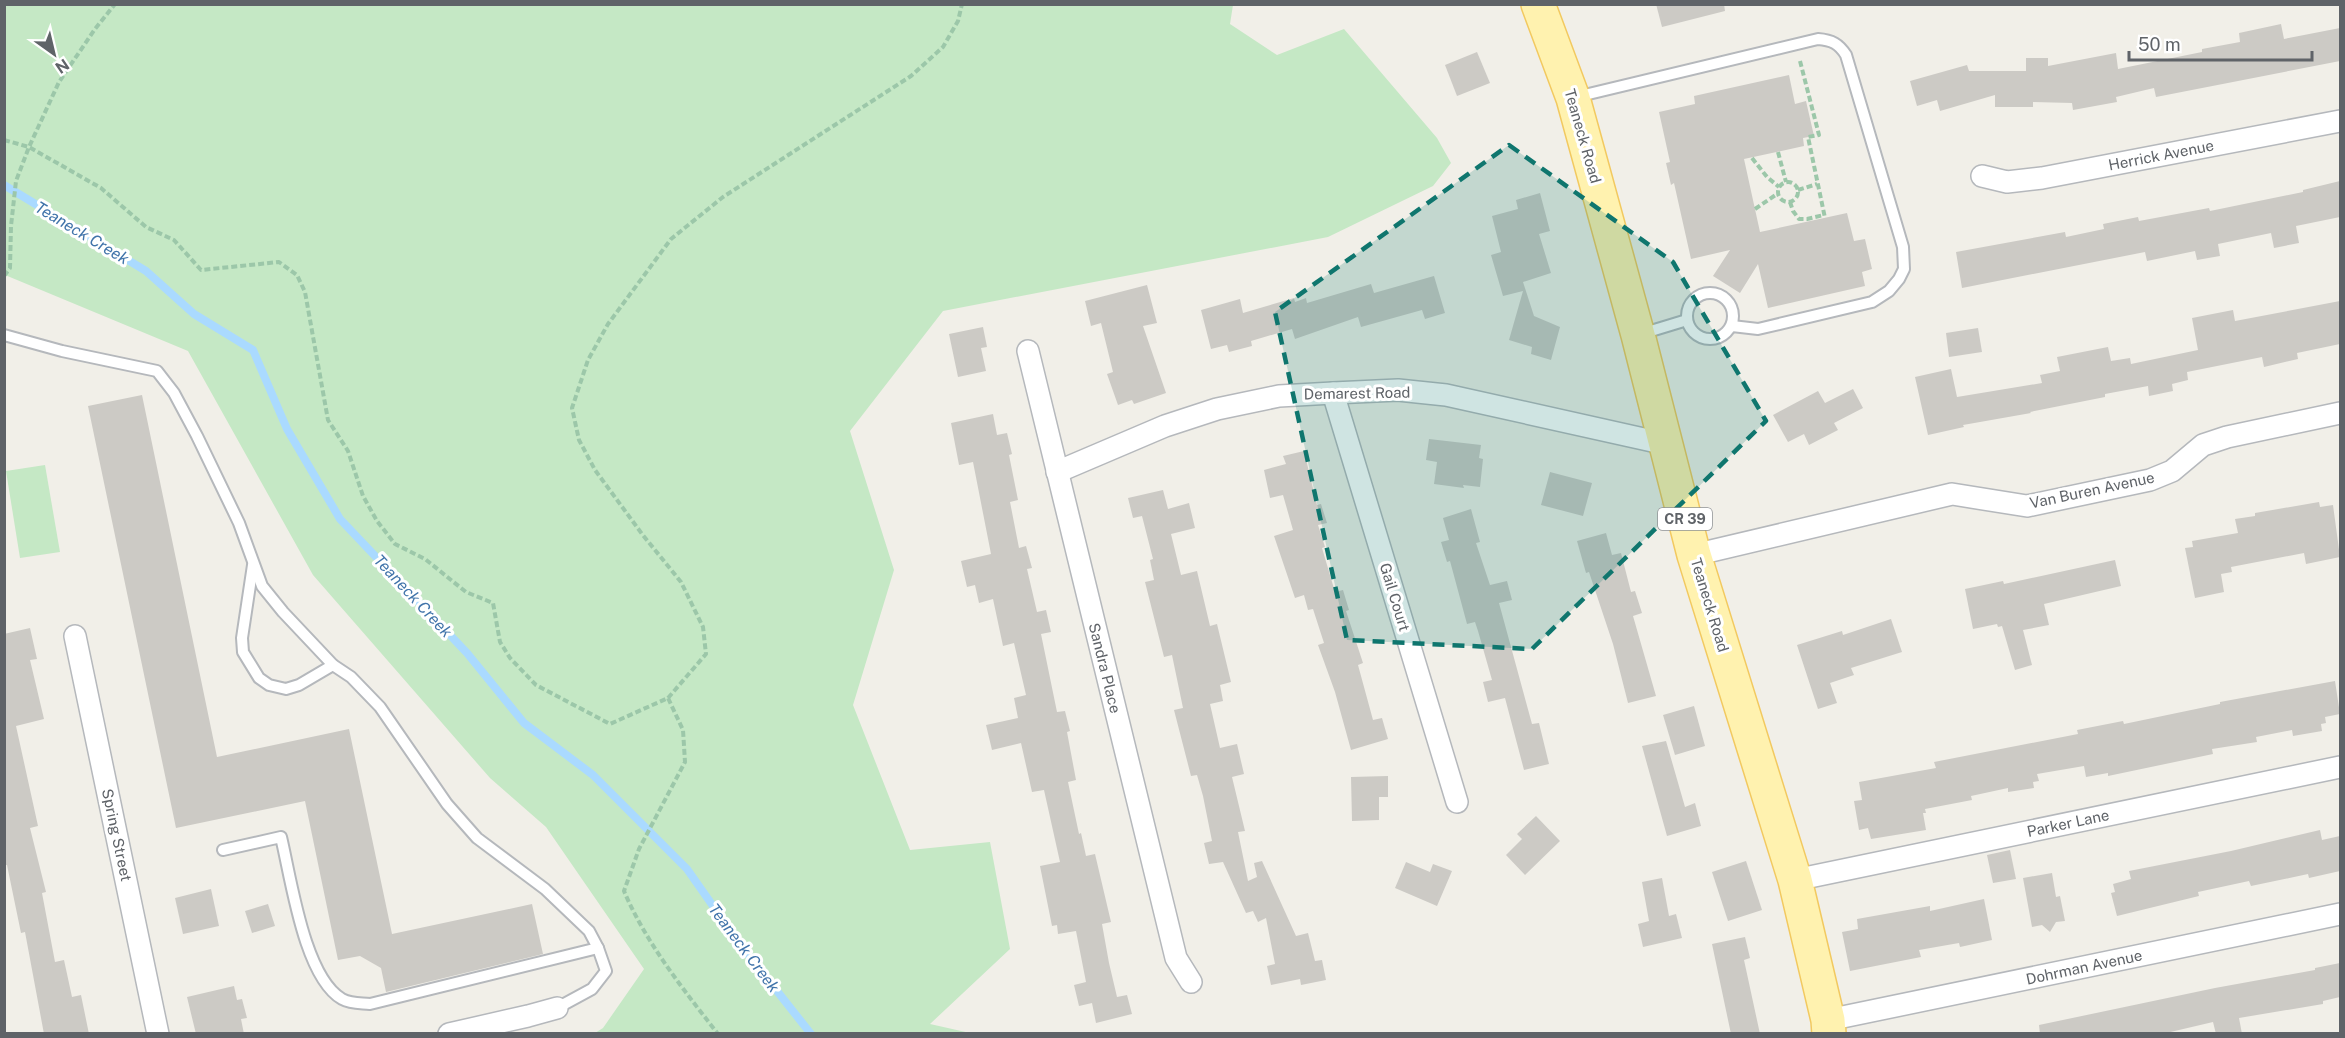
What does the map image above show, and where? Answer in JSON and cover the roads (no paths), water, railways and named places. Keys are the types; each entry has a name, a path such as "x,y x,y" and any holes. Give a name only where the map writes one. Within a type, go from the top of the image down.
{"main road":[{"name":"Teaneck Road","path":"1538,4 1573,98 1638,335 1694,555 1795,880 1829,1027"}],"street":[{"name":"Herrick Avenue","path":"1982,176 2007,182 2042,178 2340,121"},
{"name":"Sandra Place","path":"1028,351 1176,958 1191,982"},
{"name":"Demarest Road","path":"1057,472 1165,426 1217,409 1279,396 1398,390 1446,395 1666,444"},
{"name":"Gail Court","path":"1333,393 1457,802"},
{"name":"Van Buren Avenue","path":"1694,555 1952,494 2027,506 2150,480 2172,471 2204,445 2227,437 2340,413"},
{"name":"Spring Street","path":"75,636 158,1034"},
{"name":"Parker Lane","path":"1795,880 2340,767"},
{"name":"Dohrman Avenue","path":"1829,1027 2340,914"},
{"path":"449,1034 528,1017 557,1008"}],"lane":[{"path":"1573,98 1818,39 1833,41 1846,55 1903,247 1904,269 1889,291 1872,302 1758,329 1732,326"},
{"path":"1710,292 1717,294 1730,303 1733,310 1732,326 1722,337 1707,340 1694,333 1687,320 1687,312 1695,298 1710,292"},
{"path":"1638,335 1687,320"},
{"path":"4,335 62,351 157,371 174,393 197,435 239,523 262,586 333,665 351,677 380,707 447,804 477,838 545,889 589,931 606,971 592,989 557,1008"},
{"path":"253,562 242,638 243,652 252,668 269,685 286,689 298,685 333,665"},
{"path":"223,850 281,837 303,931 313,961 321,977 334,993 350,1003 370,1004 598,948"}],"waterway":[{"name":"Teaneck Creek","path":"4,185 146,271 194,314 253,350 287,429 340,519 467,653 524,723 593,775 687,869 739,943 811,1034"}]}
